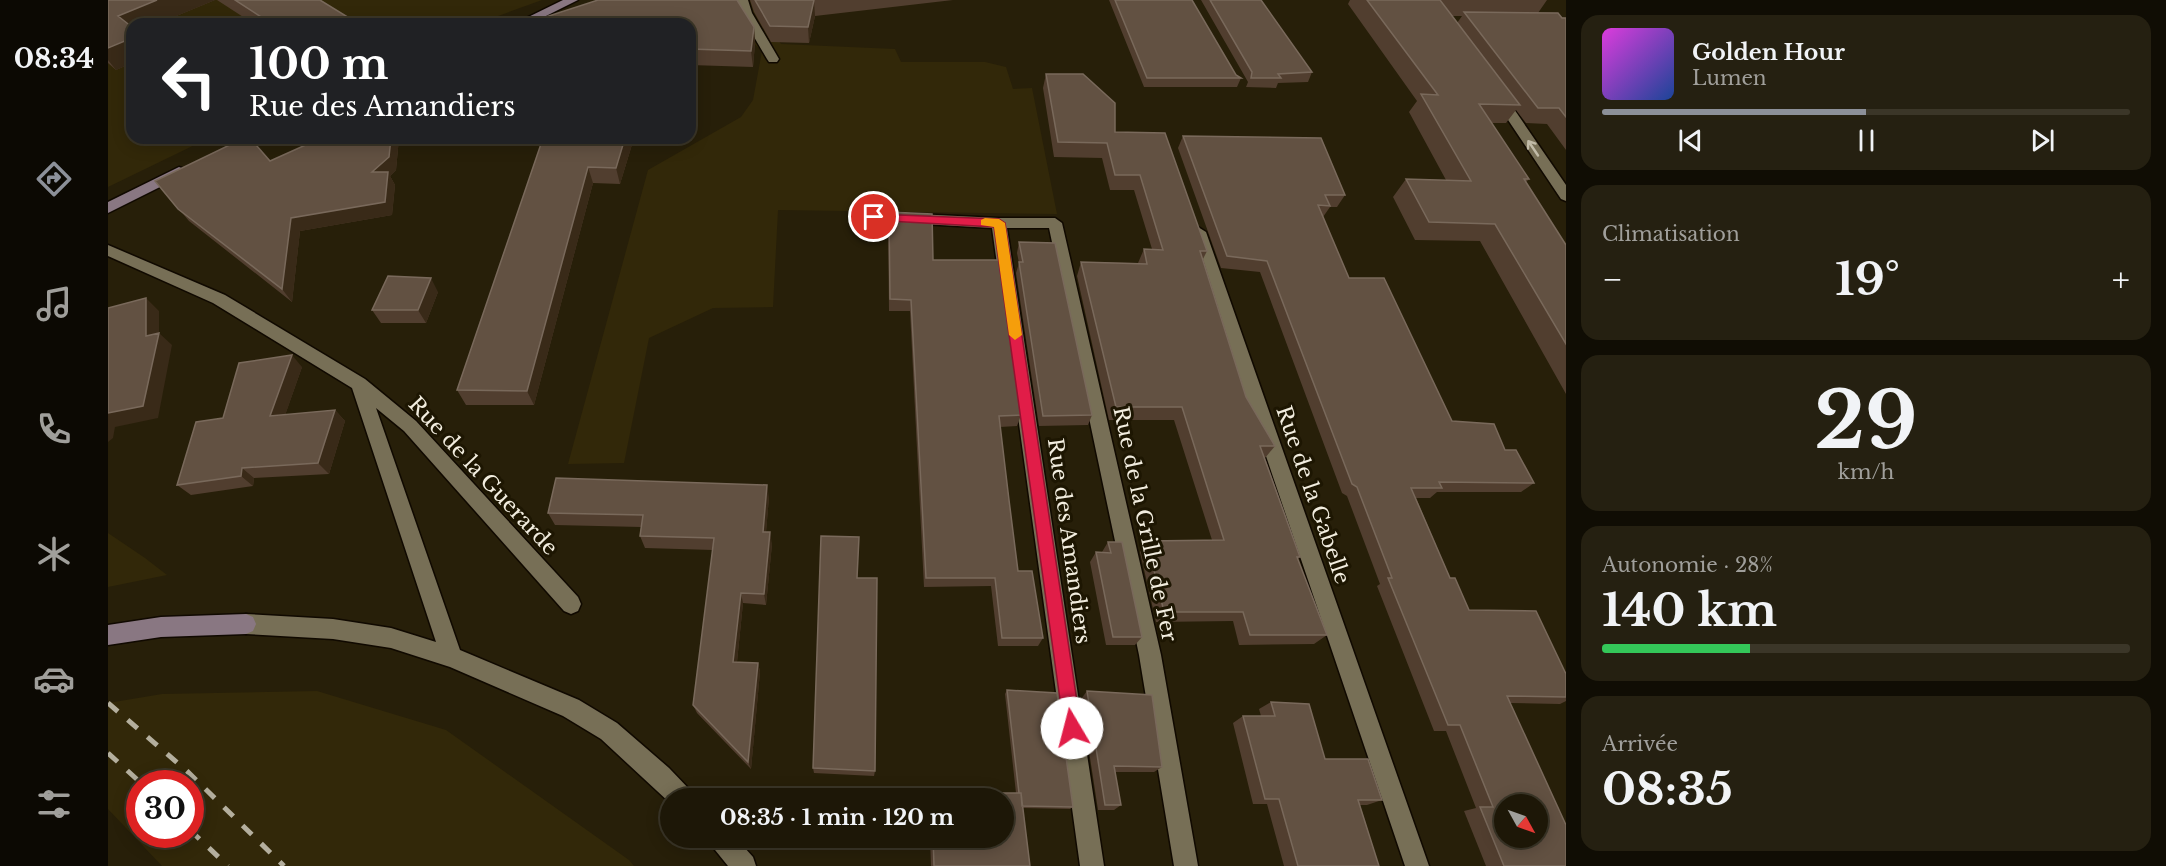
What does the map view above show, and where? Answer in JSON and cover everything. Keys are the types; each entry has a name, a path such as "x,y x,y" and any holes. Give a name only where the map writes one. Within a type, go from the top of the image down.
{"main road":[{"path":"533,18 572,0"},
{"path":"552,18 582,10"},
{"path":"108,208 190,166"},
{"path":"108,635 160,627 246,624"}],"street":[{"path":"742,0 746,13 774,59"},
{"path":"1488,83 1566,196"},
{"path":"874,217 999,223"},
{"name":"Rue de la Gabelle","path":"1193,218 1417,866"},
{"name":"Rue de la Grille de Fer","path":"999,223 1055,224 1150,655 1186,866"},
{"name":"Rue des Amandiers","path":"999,223 1092,866"},
{"name":"Rue de la Guerarde","path":"108,250 219,299 359,384 410,426 571,604"},
{"path":"359,384 452,657"},
{"path":"246,624 391,638 452,657 561,703 609,731 672,788"},
{"path":"728,848 744,866"}],"shaded area":[{"path":"108,0 542,0 492,18 126,18 126,144 197,144 108,187"},
{"path":"727,0 758,0 766,22 781,44 895,49 901,62 985,62 1006,67 1013,89 1032,88 1057,214 778,210 773,307 713,308 649,338 624,463 568,464 648,170 741,117 753,100 762,51 731,22"},
{"path":"108,533 145,558 167,575 108,587"},
{"path":"317,691 446,730 629,860 634,866 162,866 145,848 204,848 204,770 126,770 126,828 108,809 108,703 162,694"}],"building":[{"path":"108,0 157,0 118,16 126,22 126,40 108,48"},
{"path":"235,0 320,0 349,18 263,18"},
{"path":"598,0 737,0 754,27 751,51 696,49 696,18 542,18"},
{"path":"755,0 814,0 808,27 770,26"},
{"path":"1115,0 1192,0 1236,75 1241,78 1147,78"},
{"path":"1210,0 1261,0 1312,72 1278,74 1281,78 1251,78 1252,72"},
{"path":"1367,0 1440,0 1520,105 1479,104 1529,179 1524,179 1566,245 1566,344 1495,224 1429,222 1406,179 1471,181 1421,94 1438,95"},
{"path":"1464,12 1558,13 1562,18 1566,18 1566,117 1559,108 1538,108"},
{"path":"1046,74 1083,74 1115,103 1115,132 1165,133 1207,251 1200,251 1246,397 1275,446 1260,446 1300,557 1297,557 1327,635 1250,635 1243,612 1164,612 1147,541 1224,540 1182,407 1116,407 1081,262 1147,264 1144,249 1163,250 1140,175 1115,175 1107,143 1058,142"},
{"path":"1183,136 1321,138 1345,195 1325,195 1330,206 1318,205 1349,278 1384,278 1452,421 1494,424 1505,450 1516,450 1534,483 1439,482 1442,488 1411,488 1450,578 1455,578 1469,610 1536,611 1566,674 1566,697 1507,696 1566,825 1566,866 1504,866 1497,848 1548,848 1548,794 1494,794 1494,841 1480,807 1493,807 1460,725 1448,725 1388,578 1392,578 1357,487 1352,484 1267,261 1227,256"},
{"path":"232,144 255,144 270,161 308,144 390,144 389,157 372,172 388,172 385,202 291,218 282,289 178,209 155,181"},
{"path":"541,144 623,144 616,168 588,167 527,391 457,390"},
{"path":"889,212 932,214 933,260 999,260 1021,415 999,416 1018,571 1032,571 1043,638 1002,638 995,578 926,578 911,300 890,299"},
{"path":"1019,242 1055,243 1092,415 1043,416 1019,262 1023,262"},
{"path":"388,276 431,278 418,310 372,310"},
{"path":"146,298 146,336 159,333 143,406 108,413 108,308"},
{"path":"292,355 270,416 335,410 318,463 242,468 241,476 177,485 196,422 223,418 239,363"},
{"path":"556,478 767,485 763,532 770,532 764,594 741,593 733,662 758,663 748,762 693,705 714,538 640,536 643,515 548,513"},
{"path":"821,536 859,537 857,578 877,578 875,771 813,768"},
{"path":"1108,542 1122,542 1142,637 1113,637 1096,552 1111,553"},
{"path":"1007,690 1057,693 1073,807 1022,806"},
{"path":"1087,691 1152,695 1162,767 1114,766 1121,805 1105,805"},
{"path":"1271,702 1309,704 1325,759 1368,759 1382,800 1358,800 1379,866 1298,866 1279,799 1265,799 1243,716 1275,716"},
{"path":"1014,793 1021,793 1030,866 934,866 933,848 1014,848"}],"railway":[{"path":"108,703 188,772 284,866"},
{"path":"108,753 127,770"},
{"path":"204,843 228,866"}],"slow traffic":[{"path":"985,222 999,223 1015,335"}],"route":[{"path":"874,217 999,223 1072,728"}]}
